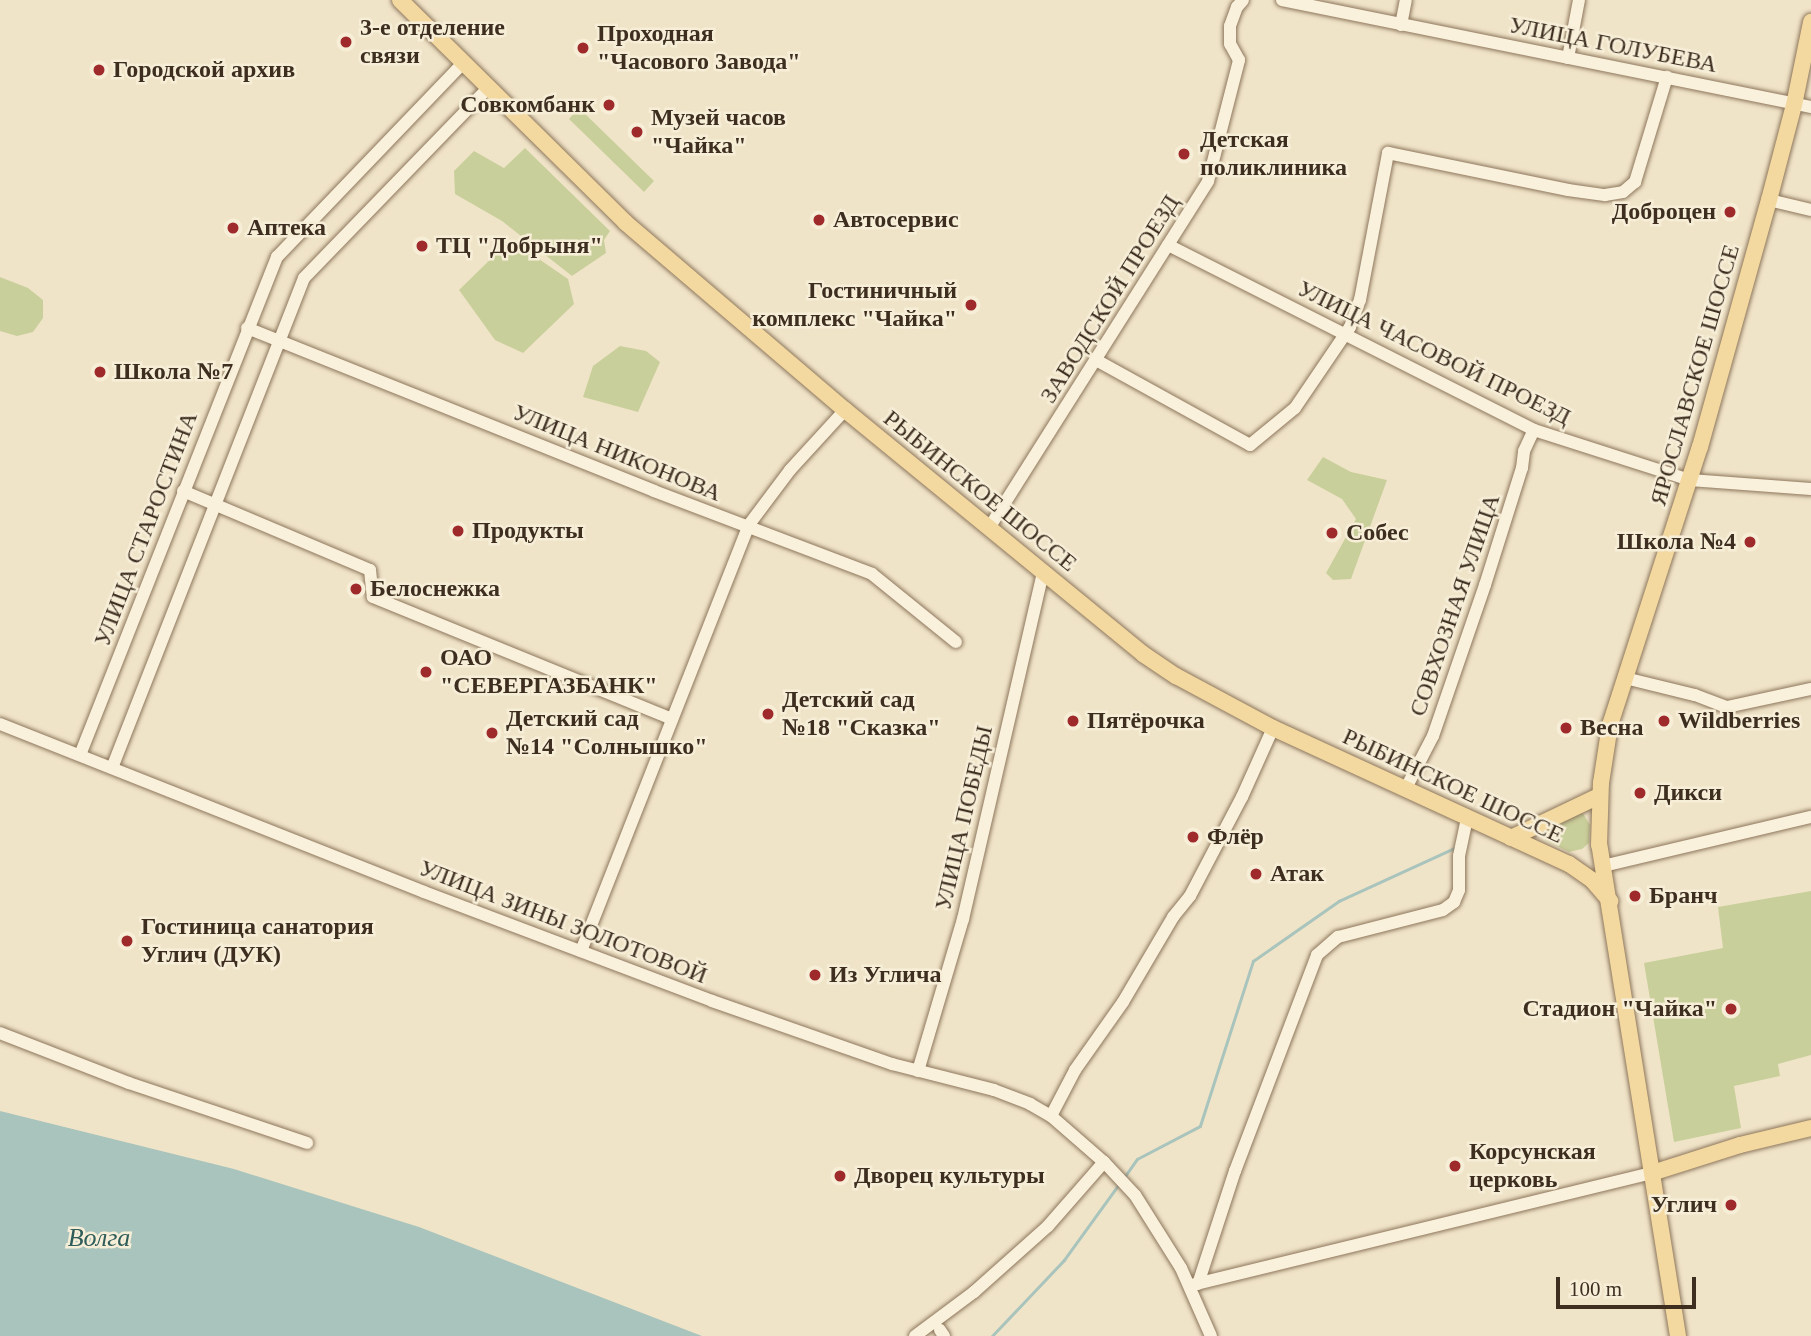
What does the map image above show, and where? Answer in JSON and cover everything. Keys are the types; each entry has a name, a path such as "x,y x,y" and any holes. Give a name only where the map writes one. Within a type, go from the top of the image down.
{"main road":[{"name":"РЫБИНСКОЕ ШОССЕ","path":"400,0 626,223 845,410 1043,572 1176,676 1273,728 1580,871 1610,901"},
{"name":"ЯРОСЛАВСКОЕ ШОССЕ","path":"1678,1336 1603,866 1598,830 1599,796 1605,744 1690,480 1769,200 1794,104 1811,22"},
{"path":"1511,838 1599,796"},
{"path":"1652,1172 1740,1145 1811,1128"}],"street":[{"name":"ЗАВОДСКОЙ ПРОЕЗД","path":"989,528 1199,198 1211,172 1239,60 1230,44 1230,26 1237,7 1243,0"},
{"name":"УЛИЦА ГОЛУБЕВА","path":"1282,0 1811,107"},
{"path":"1401,25 1406,0"},
{"path":"1568,58 1580,0"},
{"name":"УЛИЦА СТАРОСТИНА","path":"80,755 272,267 284,248 463,63"},
{"path":"1096,360 1250,446 1295,408 1346,335 1360,300 1388,152 1568,190 1605,195 1623,192 1635,182 1667,77"},
{"path":"112,768 278,341 309,272 488,88"},
{"path":"1769,200 1811,210"},
{"name":"УЛИЦА ЧАСОВОЙ ПРОЕЗД","path":"1168,245 1534,430 1690,480 1811,489"},
{"name":"УЛИЦА НИКОНОВА","path":"247,328 872,574 956,642"},
{"path":"581,951 748,526 790,470 845,410"},
{"name":"СОВХОЗНАЯ УЛИЦА","path":"1405,790 1433,736 1489,572 1522,468 1524,451 1534,430"},
{"path":"183,491 370,570 373,597 672,719"},
{"name":"УЛИЦА ПОБЕДЫ","path":"918,1071 963,919 1043,572"},
{"path":"1625,678 1695,695 1727,707 1811,689"},
{"name":"УЛИЦА ЗИНЫ ЗОЛОТОВОЙ","path":"0,724 581,951 816,1039 918,1071 994,1090 1051,1116 1123,1180 1148,1213 1193,1285 1211,1336"},
{"path":"1051,1116 1075,1070 1124,1002 1173,917 1190,896 1242,797 1273,728"},
{"path":"1603,866 1811,817"},
{"path":"1193,1285 1317,955 1338,937 1443,910 1454,902 1459,890 1460,856 1467,818"},
{"path":"0,1033 129,1083 307,1143"},
{"path":"915,1336 974,1292 1048,1226 1104,1162"},
{"path":"1193,1285 1652,1172"}],"green space":[{"path":"579,108 654,181 644,192 569,119"},
{"path":"525,148 610,231 604,240 606,253 572,276 502,221 455,194 454,171 474,151 504,168"},
{"path":"517,244 568,279 574,304 523,353 495,340 459,290 505,245"},
{"path":"0,277 28,288 43,300 43,318 33,332 17,336 0,331"},
{"path":"620,346 646,351 660,362 638,412 583,397 593,366"},
{"path":"1323,457 1351,472 1387,480 1351,579 1333,580 1326,573 1356,519 1342,499 1307,480"},
{"path":"1582,812 1590,825 1589,843 1582,849 1569,852 1545,840 1545,830"},
{"name":"Стадион \"Чайка\"","path":"1811,891 1811,1055 1778,1064 1780,1076 1734,1086 1741,1128 1674,1142 1644,963 1723,948 1718,907"}],"water":[{"name":"Волга","path":"0,1111 234,1169 419,1227 702,1336 0,1336"}],"waterway":[{"path":"1123,1179 1137,1159 1200,1126 1253,961 1339,901 1455,848"},
{"path":"992,1336 1064,1260 1119,1184"}],"place":[{"name":"3-е отделение связи","path":"346,42"},
{"name":"Проходная \"Часового 3авода\"","path":"583,48"},
{"name":"Городской архив","path":"99,70"},
{"name":"Совкомбанк","path":"609,105"},
{"name":"Музей часов \"Чайка\"","path":"637,132"},
{"name":"Детская поликлиника","path":"1184,154"},
{"name":"Доброцен","path":"1730,212"},
{"name":"Автосервис","path":"819,220"},
{"name":"Аптека","path":"233,228"},
{"name":"ТЦ \"Добрыня\"","path":"422,246"},
{"name":"Гостиничный комплекс \"Чайка\"","path":"971,305"},
{"name":"Школа №7","path":"100,372"},
{"name":"Продукты","path":"458,531"},
{"name":"Собес","path":"1332,533"},
{"name":"Школа №4","path":"1750,542"},
{"name":"Белоснежка","path":"356,589"},
{"name":"ОАО \"СЕВЕРГАЗБАНК\"","path":"426,672"},
{"name":"Детский сад №18 \"Сказка\"","path":"768,714"},
{"name":"Пятёрочка","path":"1073,721"},
{"name":"Wildberries","path":"1664,721"},
{"name":"Весна","path":"1566,728"},
{"name":"Детский сад №14 \"Солнышко\"","path":"492,733"},
{"name":"Дикси","path":"1640,793"},
{"name":"Флёр","path":"1193,837"},
{"name":"Атак","path":"1256,874"},
{"name":"Бранч","path":"1635,896"},
{"name":"Гостиница санатория Углич (ДУК)","path":"127,941"},
{"name":"Из Углича","path":"815,975"},
{"name":"Стадион \"Чайка\"","path":"1731,1009"},
{"name":"Корсунская церковь","path":"1455,1166"},
{"name":"Дворец культуры","path":"840,1176"},
{"name":"Углич","path":"1731,1205"}]}
